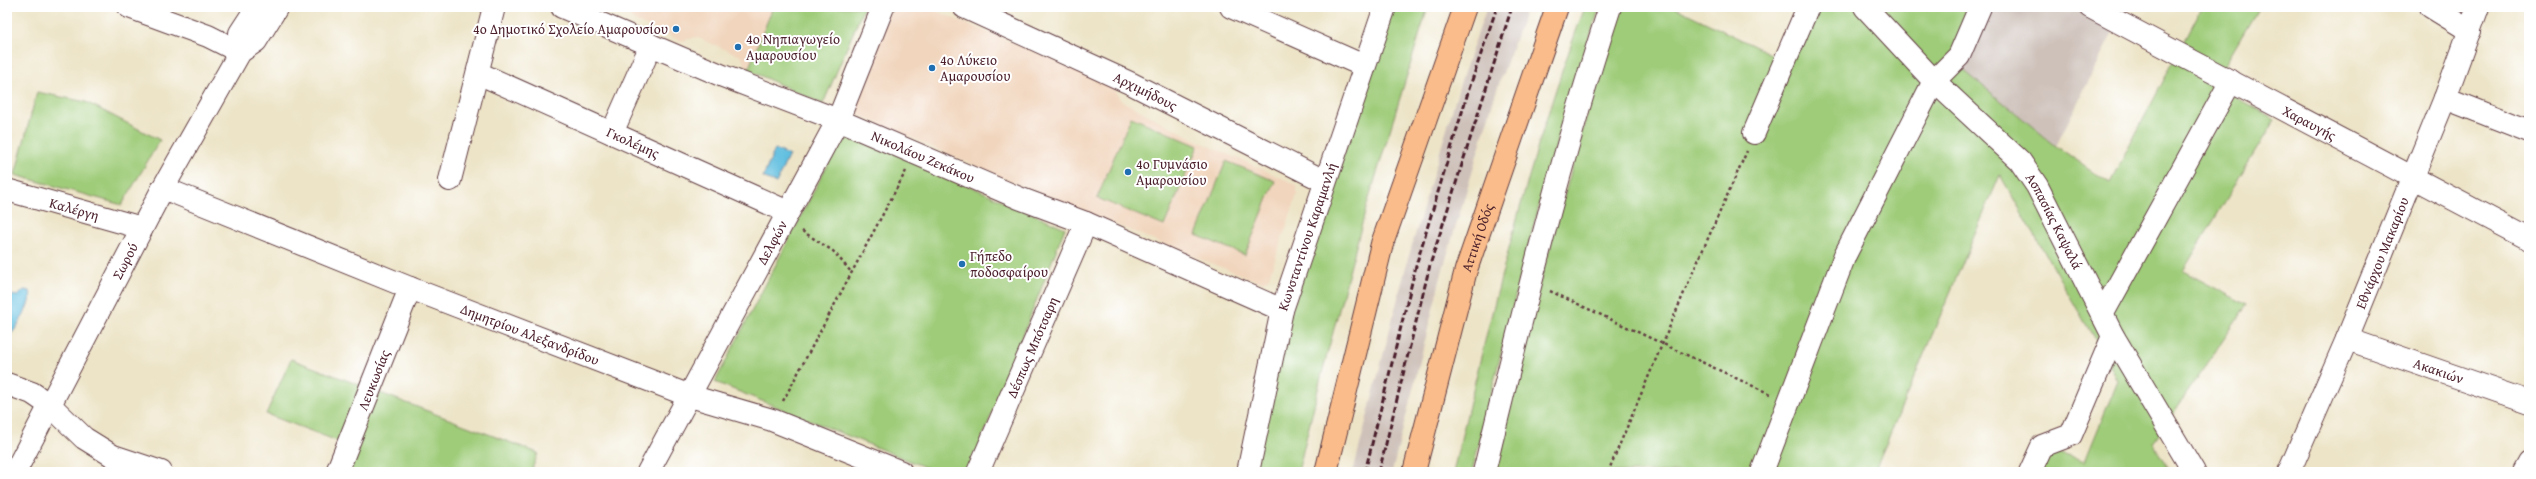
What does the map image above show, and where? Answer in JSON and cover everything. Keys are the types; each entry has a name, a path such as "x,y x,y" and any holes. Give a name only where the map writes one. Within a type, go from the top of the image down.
{"highway":[{"path":"1326,472 1382,244 1465,7"},
{"name":"Αττική Οδός","path":"1414,472 1466,270 1557,7"}],"street":[{"path":"130,7 208,36 240,52"},
{"name":"Σωρού","path":"240,52 240,33 257,7"},
{"name":"Σωρού","path":"15,472 51,406 163,188 240,52 256,41 277,7"},
{"path":"450,180 494,7"},
{"name":"Νικολάου Ζεκάκου","path":"562,7 723,76 838,120 1019,198 1086,223 1282,310"},
{"name":"Δελφών","path":"648,472 838,120 883,7"},
{"name":"Αρχιμήδους","path":"964,7 1132,84 1324,181"},
{"path":"1231,7 1364,66"},
{"name":"Κωνσταντίνου Καραμανλή","path":"1248,472 1282,310 1324,181 1385,7"},
{"path":"1484,472 1532,282 1590,67 1610,7"},
{"path":"1754,133 1808,7"},
{"name":"Ασπασίας Καψαλά","path":"1865,7 1934,81 2020,160 2037,186 2113,336 2194,472"},
{"path":"1762,472 1845,255 1934,81 1959,56 1980,7"},
{"name":"Χαραυγής","path":"2090,7 2529,240"},
{"path":"2431,7 2470,31"},
{"name":"Εθνάρχου Μακαρίου","path":"2289,472 2347,339 2445,98 2478,7"},
{"path":"612,133 651,45"},
{"name":"Γκολέμης","path":"478,73 612,133 785,217"},
{"path":"2102,315 2231,82"},
{"path":"2445,98 2529,131"},
{"name":"Δημητρίου Αλεξανδρίδου","path":"163,188 410,288 690,396 772,420 901,472"},
{"name":"Καλέργη","path":"7,190 142,228"},
{"name":"Δέσπως Μπότσαρη","path":"978,472 1086,223"},
{"name":"Λευκωσίας","path":"337,472 410,288"},
{"path":"2030,472 2042,446 2071,435 2113,336"},
{"name":"Ακακιών","path":"2347,339 2529,402"},
{"path":"7,384 32,393 51,406 84,438 113,456 160,472"},
{"path":"2524,472 2529,464"}],"path":[{"path":"1608,472 1754,133"},
{"path":"772,420 915,153"},
{"path":"785,217 833,251 852,273"},
{"path":"1532,282 1789,403"}],"shaded area":[{"name":"4ο Νηπιαγωγείο Αμαρουσίου","path":"625,7 773,7 748,70 741,56 696,37 682,41 632,20 627,8"},
{"name":"4ο Γυμνάσιο Αμαρουσίου","path":"895,7 926,7 1102,79 1114,85 1120,100 1200,142 1293,183 1297,186 1297,195 1269,277 1263,282 1255,280 1190,255 1019,185 857,114 850,103 887,17"},
{"path":"1487,7 1527,7 1496,92 1443,269 1392,472 1353,472 1408,259 1461,81"},
{"path":"1992,7 2098,7 2120,18 2056,146 1961,68"}],"green space":[{"path":"773,7 864,7 823,104 748,70"},
{"path":"1393,7 1428,7 1367,205 1320,381 1298,472 1253,472 1276,357"},
{"path":"1585,7 1600,7 1563,122 1530,238 1472,472 1453,472 1496,296 1528,179"},
{"path":"1617,7 1674,7 1785,61 1810,7 1980,7 1961,68 2056,146 2110,183 2202,7 2259,7 2213,85 2275,119 2183,271 2247,305 2153,443 2171,472 2034,472 2045,448 2085,461 2118,380 2000,175 1874,472 1493,472 1521,351"},
{"path":"37,92 86,102 160,140 122,205 15,175"},
{"path":"1131,117 1198,146 1164,226 1097,198"},
{"path":"845,131 1065,228 969,472 937,472 715,382"},
{"path":"1226,161 1275,181 1245,255 1196,235"},
{"path":"291,359 538,453 531,472 346,472 356,448 266,414"}],"water":[{"path":"775,149 789,155 776,183 763,177"},
{"path":"24,290 30,291 27,308 15,330 7,337 7,303 11,295 18,296"}],"railway":[{"path":"1365,472 1417,262 1469,89 1497,7"},
{"path":"1379,472 1430,265 1512,7"}],"place":[{"name":"4ο Δημοτικό Σχολείο Αμαρουσίου","path":"676,29"},
{"name":"4ο Νηπιαγωγείο Αμαρουσίου","path":"738,47"},
{"name":"4ο Λύκειο Αμαρουσίου","path":"932,68"},
{"name":"4ο Γυμνάσιο Αμαρουσίου","path":"1128,172"},
{"name":"Γήπεδο ποδοσφαίρου","path":"962,264"}]}
